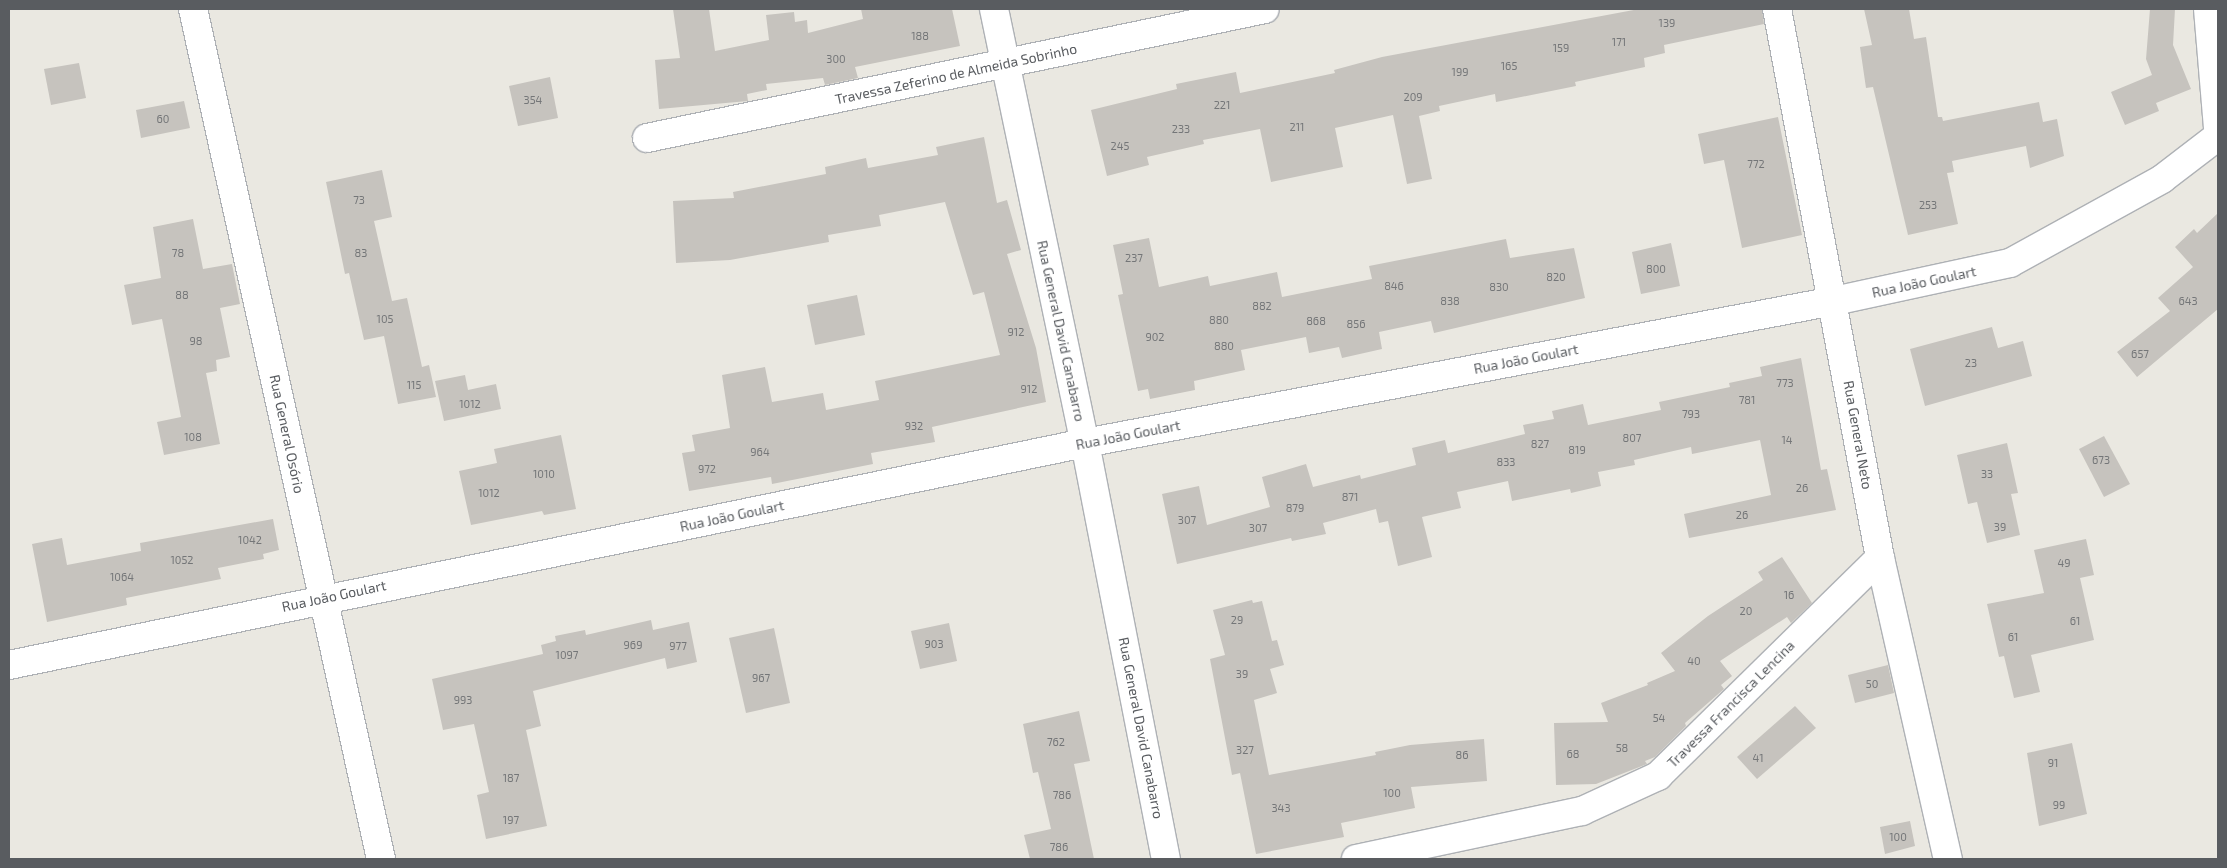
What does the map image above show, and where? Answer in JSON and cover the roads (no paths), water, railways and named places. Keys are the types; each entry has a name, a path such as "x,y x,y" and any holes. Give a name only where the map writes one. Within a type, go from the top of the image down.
{"street":[{"name":"Rua General Osório","path":"193,9 381,859"},
{"name":"Rua General David Canabarro","path":"994,9 1085,443 1166,859"},
{"name":"Travessa Zeferino de Almeida Sobrinho","path":"647,138 1006,65 1265,9"},
{"name":"Rua General Neto","path":"1777,9 1834,301 1880,558 1948,859"},
{"path":"2208,9 2218,128"},
{"name":"Rua João Goulart","path":"9,665 323,598 1085,443 1834,301 2010,263 2162,179 2218,136"},
{"name":"Travessa Francisca Lencina","path":"1356,859 1582,811 1658,776 1880,558"}]}
